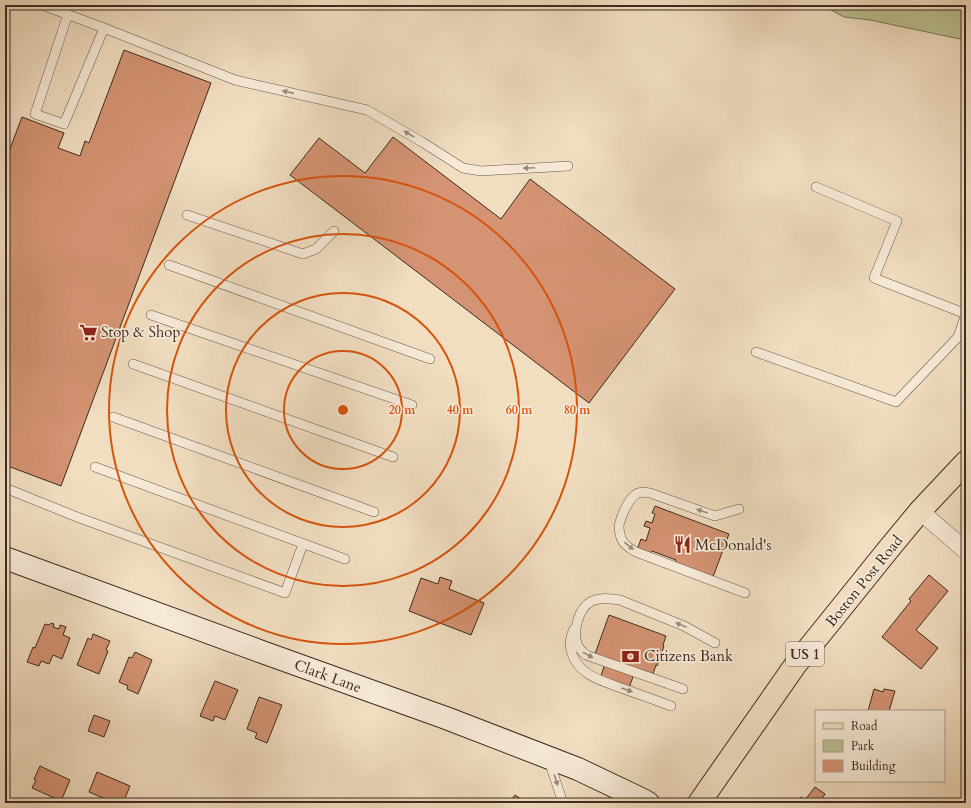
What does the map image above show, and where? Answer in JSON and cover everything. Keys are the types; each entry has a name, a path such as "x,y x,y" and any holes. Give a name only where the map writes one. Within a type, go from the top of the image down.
{"main road":[{"name":"Boston Post Road","path":"699,803 796,664 886,551 966,462"},
{"name":"Clark Lane","path":"5,558 446,718 584,772 648,803"}],"street":[{"path":"920,512 966,551"}],"lane":[{"path":"42,5 235,80 367,110 463,168 481,171 568,166"},
{"path":"68,14 35,114 64,124 104,28"},
{"path":"756,352 896,402 958,337 966,314 874,278 897,221 816,187"},
{"path":"187,214 303,254 316,249 334,231"},
{"path":"169,265 430,359"},
{"path":"151,315 412,405"},
{"path":"132,364 393,457"},
{"path":"113,417 374,512"},
{"path":"95,467 345,559"},
{"path":"5,488 77,517 285,593 303,544"},
{"path":"739,509 715,516 650,493 639,492 634,495 627,504 619,525 621,539 625,545 636,552 745,593"},
{"path":"671,706 598,680 579,666 571,650 570,641 572,633 584,608 591,602 599,599 609,598 620,600 684,626 715,643"},
{"path":"580,615 577,624 577,644 580,650 586,655 683,690"},
{"path":"548,757 563,803"}],"green space":[{"path":"822,5 966,5 966,42 960,39 870,20 844,17"}],"building":[{"path":"124,50 211,83 61,486 5,465 5,162 22,117 64,133 58,148 80,156 85,141 89,143"},
{"path":"393,137 501,219 530,179 675,289 589,403 290,175 319,138 365,173"},
{"name":"McDonald's","path":"655,506 729,534 713,577 674,563 676,560 652,551 650,555 637,550 641,539 646,541 650,528 644,526 646,521 652,523 655,514 652,513"},
{"path":"929,575 948,591 916,630 938,648 921,669 882,637 911,601 909,599"},
{"path":"440,577 452,581 449,589 484,603 471,635 409,611 421,578 438,584"},
{"name":"Citizens Bank","path":"609,615 666,636 664,646 653,674 636,668 627,694 598,684 607,658 595,654"},
{"path":"51,623 54,624 53,627 59,629 60,625 66,627 63,635 70,638 62,659 53,655 49,664 41,661 39,666 27,662 33,647 35,648 45,624 49,625"},
{"path":"93,634 110,641 106,650 108,651 99,674 77,665 88,638 91,640"},
{"path":"135,652 152,660 138,694 127,689 128,686 119,682 129,657 132,658"},
{"path":"215,681 238,690 225,720 215,716 213,721 200,716"},
{"path":"874,689 883,692 884,689 895,691 889,710 868,710"},
{"path":"259,697 282,705 267,743 255,738 257,733 247,729"},
{"path":"94,715 110,721 104,737 88,731"},
{"path":"40,766 70,780 61,801 32,788"},
{"path":"97,772 130,786 123,803 115,803 89,792"},
{"path":"815,787 825,794 819,803 797,803 801,797 805,800"},
{"path":"515,795 527,803 509,803"}],"place":[{"name":"Stop & Shop","path":"88,332"},
{"name":"McDonald's","path":"682,545"},
{"name":"Citizens Bank","path":"631,656"}]}
